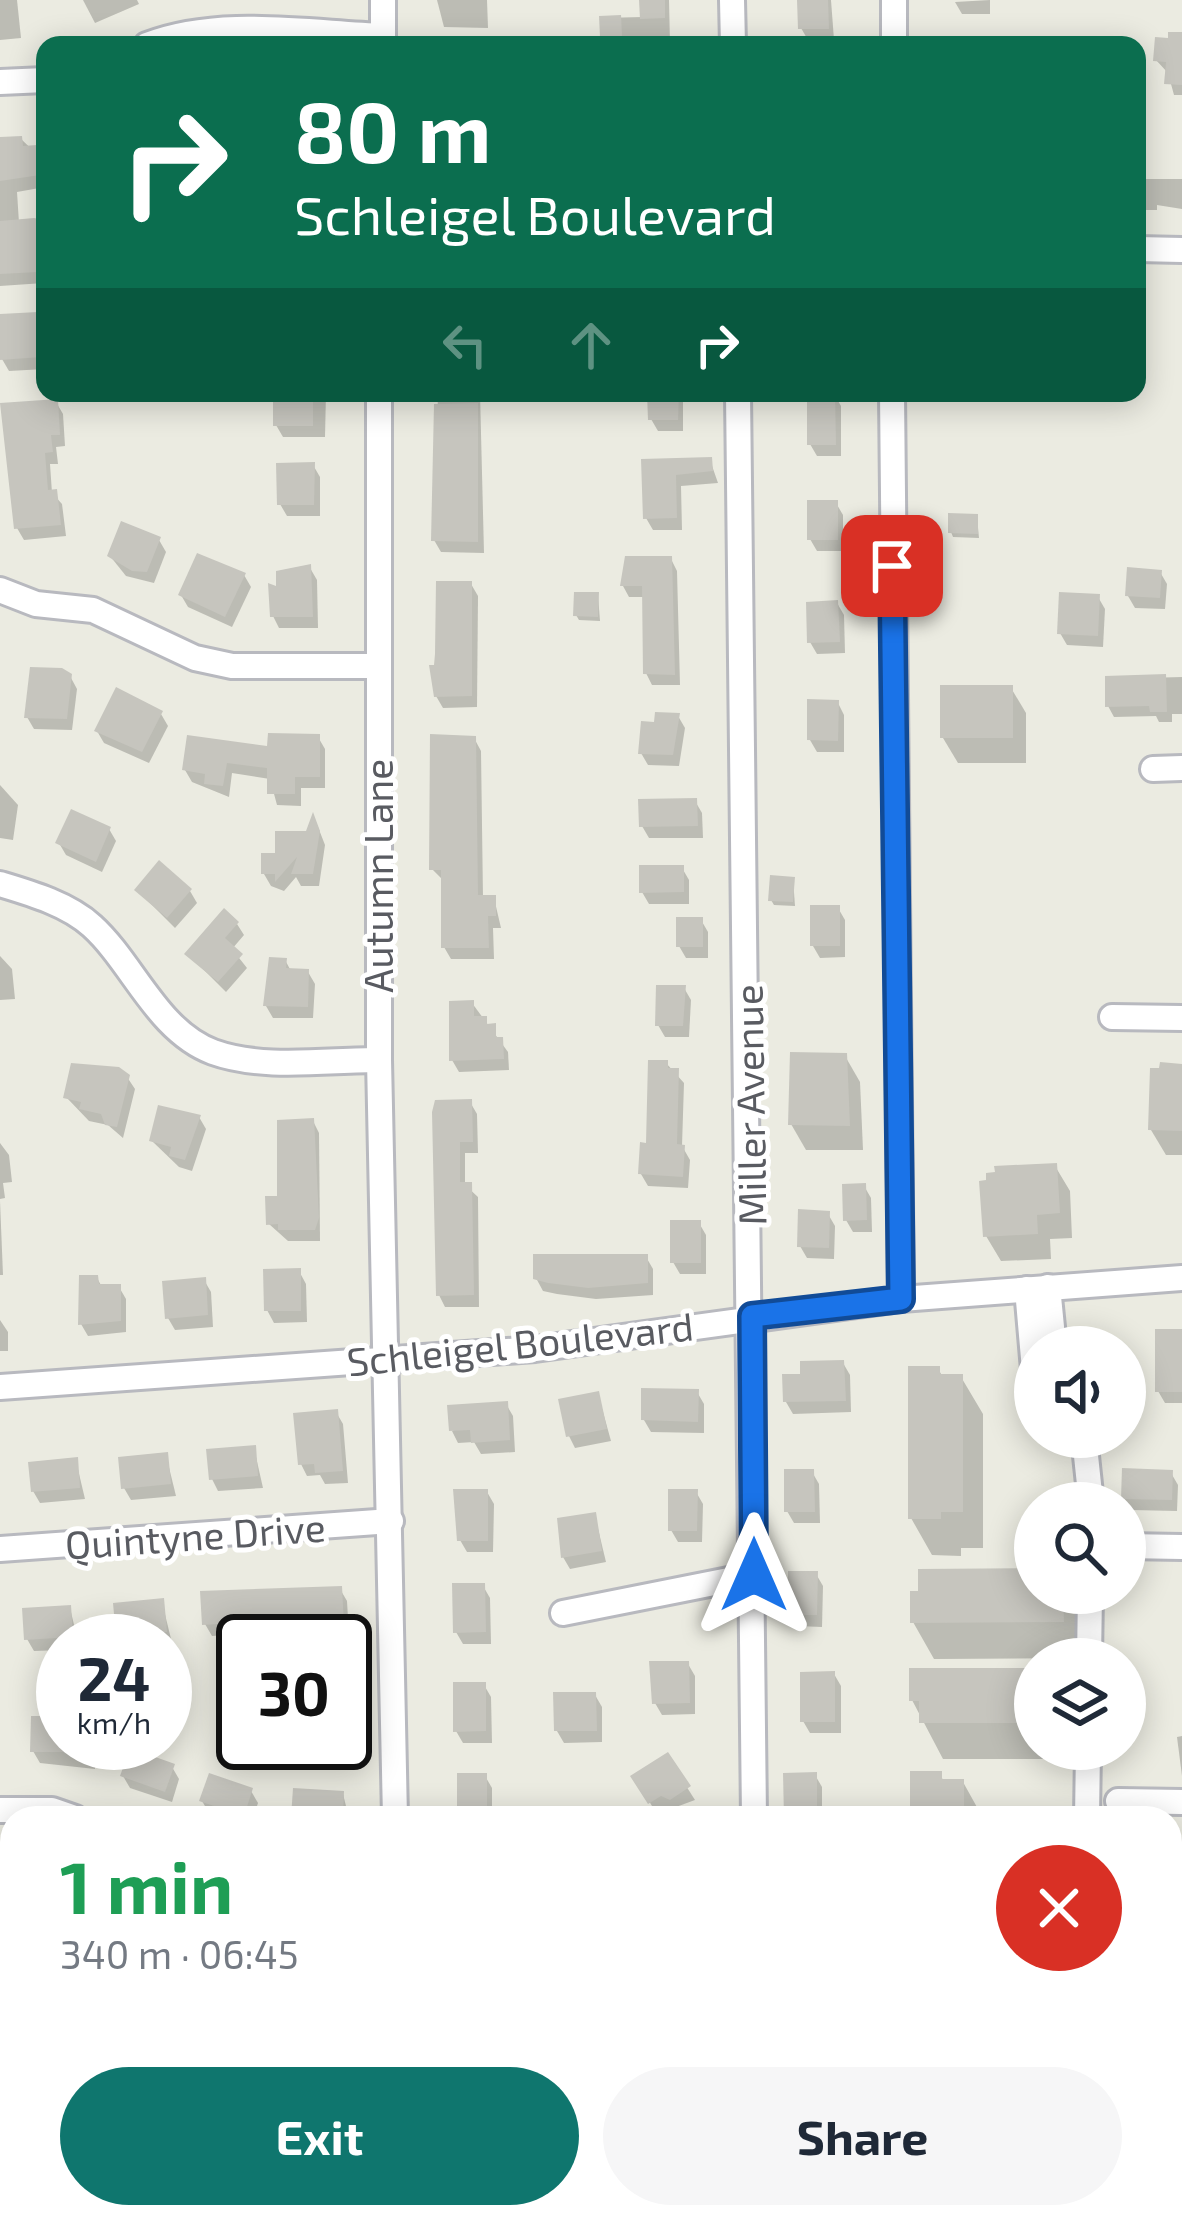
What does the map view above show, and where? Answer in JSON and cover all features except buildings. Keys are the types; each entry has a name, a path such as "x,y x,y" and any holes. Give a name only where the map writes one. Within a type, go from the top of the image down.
{"street":[{"path":"383,0 383,36"},
{"path":"732,0 733,36"},
{"path":"894,0 894,36"},
{"path":"171,36 219,30 308,36"},
{"path":"0,82 36,80"},
{"path":"1146,249 1182,250"},
{"name":"Autumn Lane","path":"379,402 375,666 379,1060 395,1806"},
{"name":"Miller Avenue","path":"738,402 754,1806"},
{"path":"892,402 901,1299"},
{"path":"0,590 36,604 93,610 196,658 232,666 375,666"},
{"path":"1153,769 1182,768"},
{"path":"0,884 42,897 91,924 171,1023 210,1051 255,1061 379,1060"},
{"path":"1112,1017 1182,1018"},
{"name":"Schleigel Boulevard","path":"0,1387 535,1349 901,1299 1182,1278"},
{"path":"1038,1288 1048,1326"},
{"path":"1037,1326 1038,1288"},
{"name":"Quintyne Drive","path":"0,1549 391,1521"},
{"path":"1146,1546 1182,1547"},
{"path":"563,1613 754,1575"},
{"path":"1087,1806 1088,1770"},
{"path":"1118,1802 1182,1802"}],"route":[{"path":"754,1575 752,1316 901,1299 892,566"}]}
